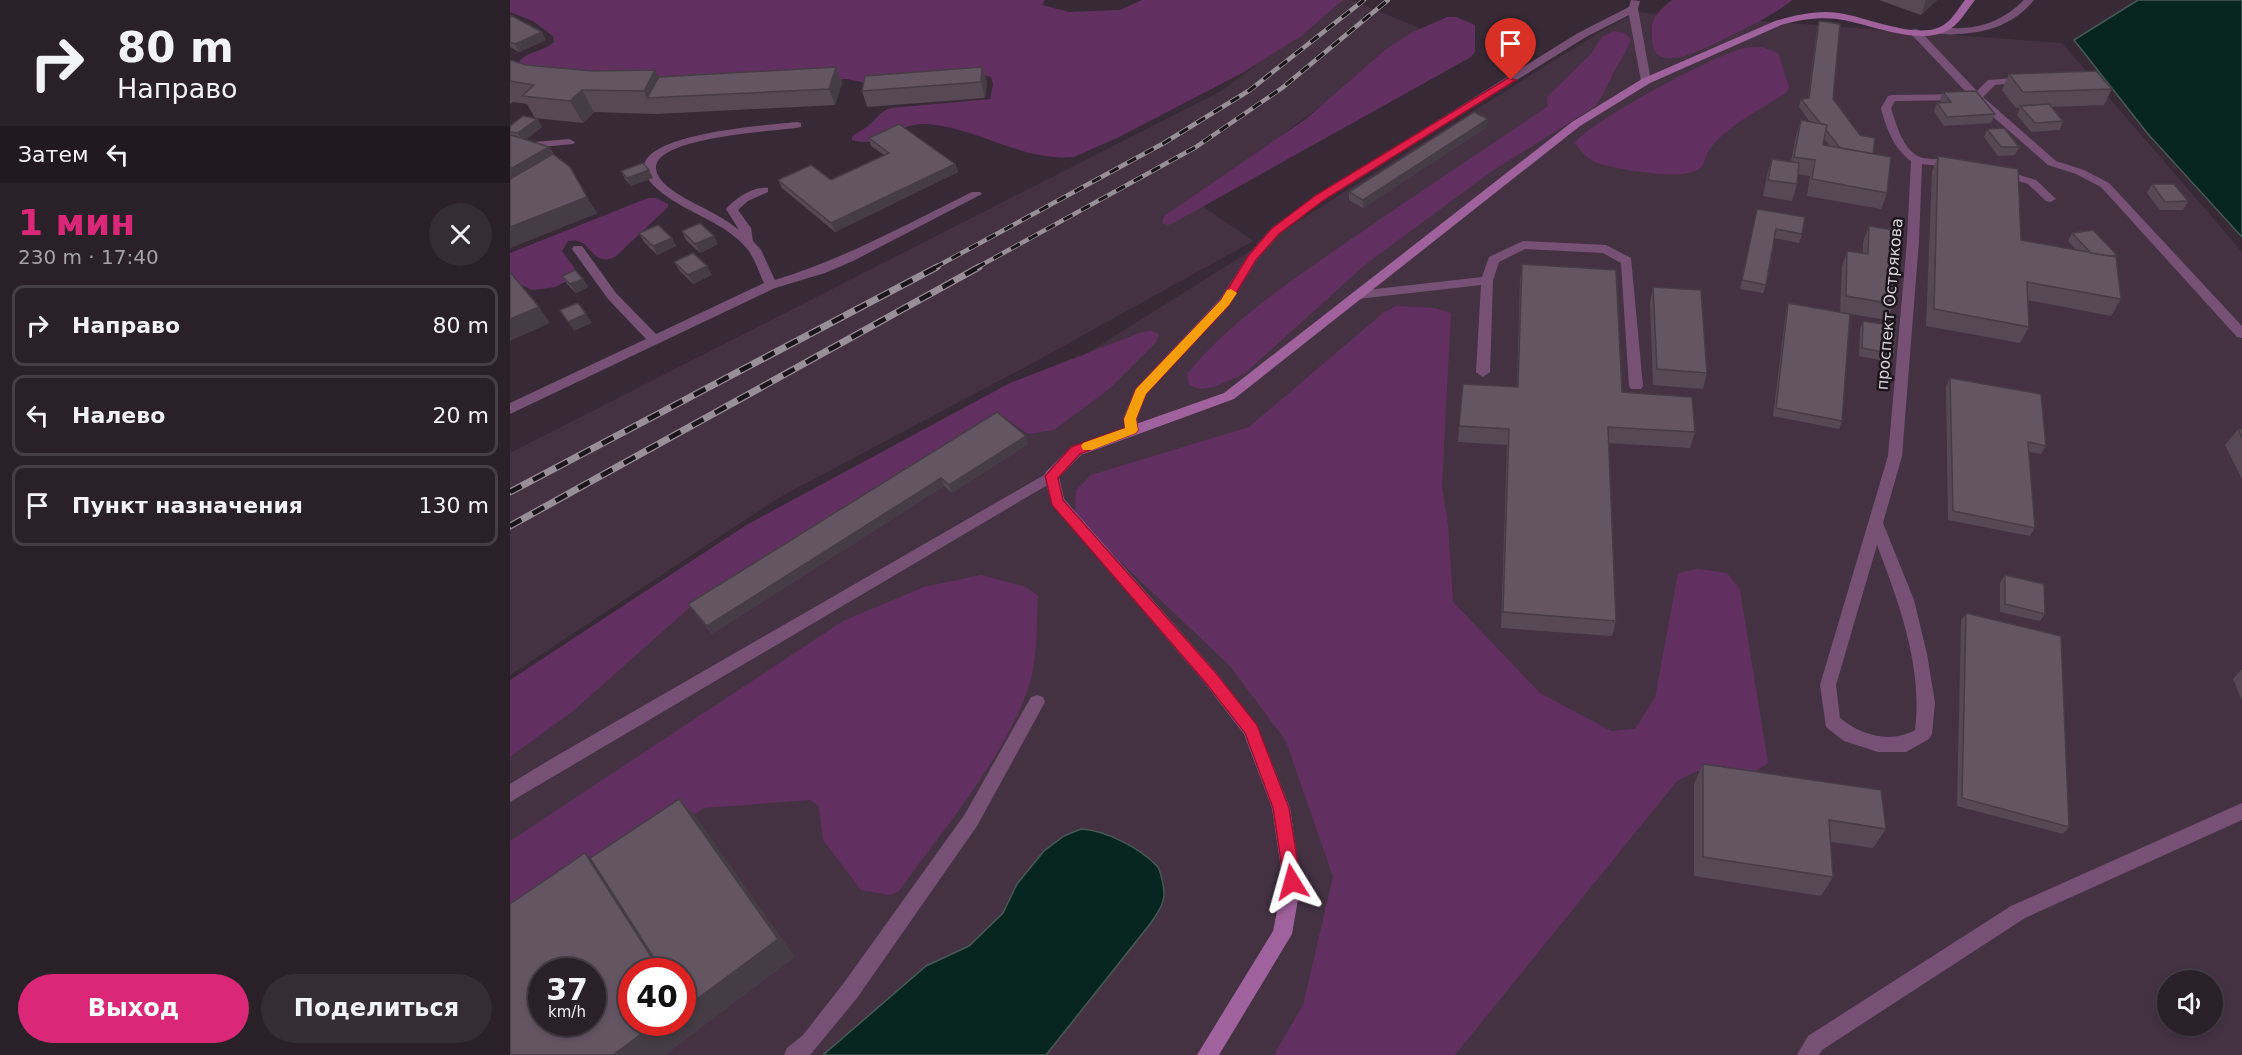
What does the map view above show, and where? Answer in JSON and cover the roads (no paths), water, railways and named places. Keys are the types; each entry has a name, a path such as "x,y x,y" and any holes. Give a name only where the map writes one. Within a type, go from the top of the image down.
{"street":[{"path":"1207,1055 1282,934 1292,882 1281,808 1251,730 1210,677 1057,501 1051,476 1076,451 1229,396 1576,124 1646,81 1768,27 1799,16 1837,16 1915,32 1939,31 1948,25 1970,0"}],"lane":[{"path":"1939,31 1969,31 1988,28 2019,12 2029,0"},
{"path":"1132,430 1130,419 1140,392 1225,302 1252,258 1275,231 1320,198 1634,5 1646,81"},
{"path":"1915,32 2000,119 2052,163 2080,172 2105,185 2242,334"},
{"path":"2039,78 1992,82 1977,97 1892,98 1886,108 1890,124 1907,154 1917,159 2023,178 2032,182 2050,199"},
{"path":"771,285 755,250 725,224 664,189 650,171 651,161 657,154 673,145 702,136 797,125"},
{"path":"510,147 568,142"},
{"name":"проспект Острякова","path":"1876,524 1906,600 1927,703 1923,734 1906,744 1878,744 1850,736 1832,722 1828,685 1895,456 1913,241 1917,159"},
{"path":"747,242 745,228 732,209 744,199 764,190"},
{"path":"510,409 771,285 821,270 849,258 976,194"},
{"path":"1483,372 1487,280 1492,260 1523,245 1606,249 1627,261 1636,386"},
{"path":"578,249 612,296 655,341"},
{"path":"1358,295 1462,285 1487,280"},
{"path":"510,794 567,758 1051,476"},
{"path":"794,1055 810,1042 850,991 971,820 1037,702"},
{"path":"1807,1055 1815,1043 2018,912 2242,811"}],"railway":[{"path":"934,268 1164,143 1250,90 1364,0"},
{"path":"976,268 1196,147 1282,88 1388,0"},
{"path":"510,492 937,267"},
{"path":"510,526 979,267"}]}
